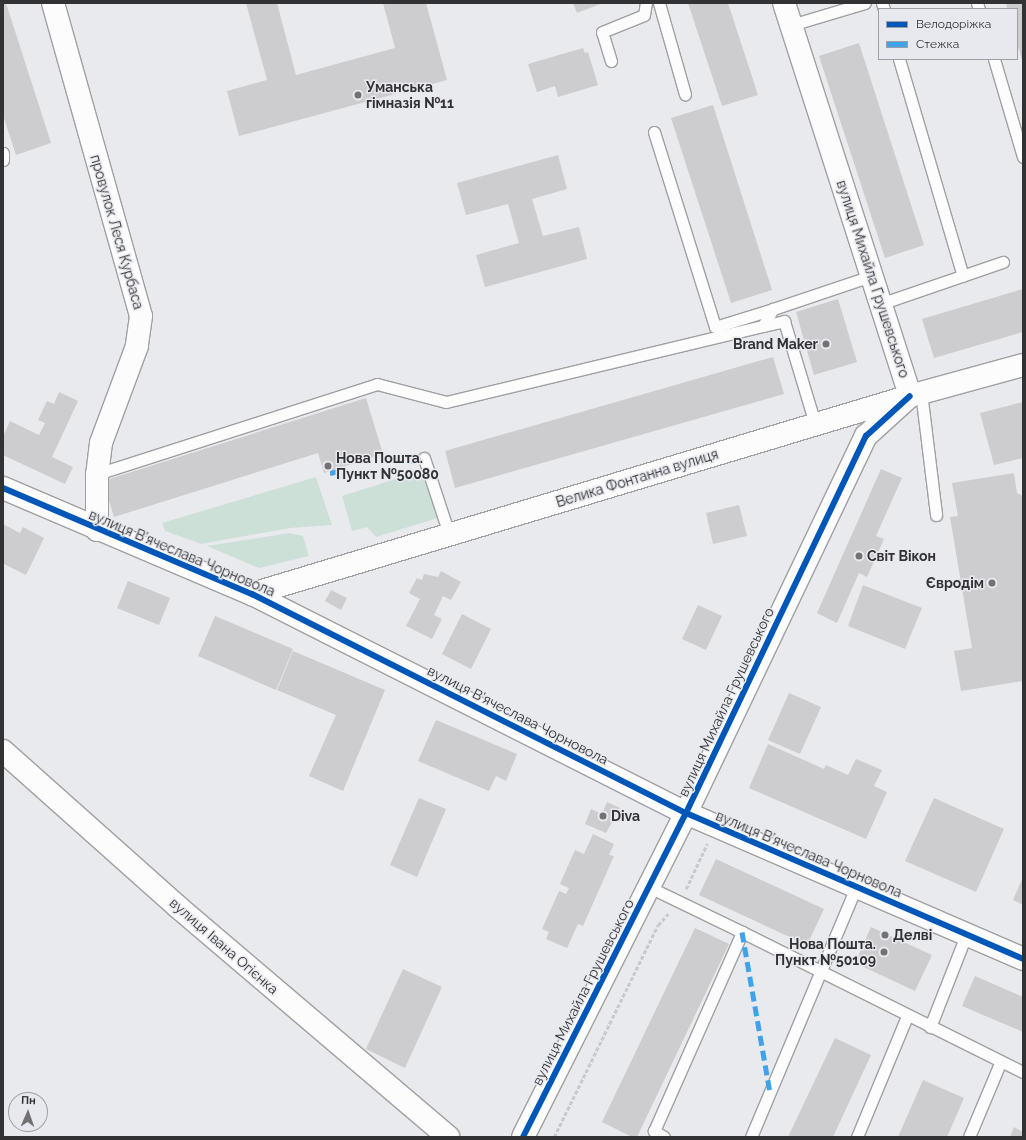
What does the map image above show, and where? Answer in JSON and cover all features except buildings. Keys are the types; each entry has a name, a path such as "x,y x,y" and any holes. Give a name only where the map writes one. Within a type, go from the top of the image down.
{"street":[{"name":"провулок Леся Курбаса","path":"53,3 141,316 137,346 101,442 97,474 97,530"},
{"name":"вулиця Михайла Грушевського","path":"523,1137 686,813 866,436 916,394 880,304 784,3"},
{"name":"Велика Фонтанна вулиця","path":"252,594 916,394 1023,366"},
{"name":"вулиця В’ячеслава Чорновола","path":"3,488 97,530 252,594 686,813 1023,959"},
{"name":"вулиця Івана Огієнка","path":"3,750 178,907 448,1137"}],"lane":[{"path":"611,61 602,32 644,15 646,3"},
{"path":"659,3 685,94"},
{"path":"791,25 865,3"},
{"path":"899,60 963,276"},
{"path":"994,60 1023,157"},
{"path":"654,132 715,327 871,276"},
{"path":"3,153 3,160"},
{"path":"880,304 1003,262"},
{"path":"763,326 773,308"},
{"path":"97,474 377,384 446,402 784,322 815,424"},
{"path":"916,394 936,515"},
{"path":"424,458 449,534"},
{"path":"649,887 742,932 820,974 1023,1072"},
{"path":"751,1137 856,887"},
{"path":"664,1137 654,1131 742,932"},
{"path":"930,1027 966,934"},
{"path":"857,1137 908,1016"},
{"path":"969,1137 1001,1062"}],"path":[{"path":"554,1137 658,925 679,902 715,826"}],"green space":[{"path":"421,471 438,518 376,537 367,527 352,531 342,496"},
{"path":"316,477 332,525 290,528 201,544 165,531 162,523"},
{"path":"290,533 303,536 309,556 259,568 207,546"}],"marked path":[{"path":"411,461 424,458"},
{"path":"330,473 339,471"},
{"path":"742,932 770,1092"}],"cycle path":[{"path":"523,1137 686,813 866,436 910,396"},
{"path":"3,488 252,594 686,813 1023,959"}],"place":[{"name":"Уманська гімназія №11","path":"358,95"},
{"name":"Brand Maker","path":"826,344"},
{"name":"Нова Пошта. Пункт №50080","path":"328,466"},
{"name":"Світ Вікон","path":"859,556"},
{"name":"Євродім","path":"992,583"},
{"name":"Diva","path":"603,816"},
{"name":"Делві","path":"885,935"},
{"name":"Нова Пошта. Пункт №50109","path":"884,952"}]}
